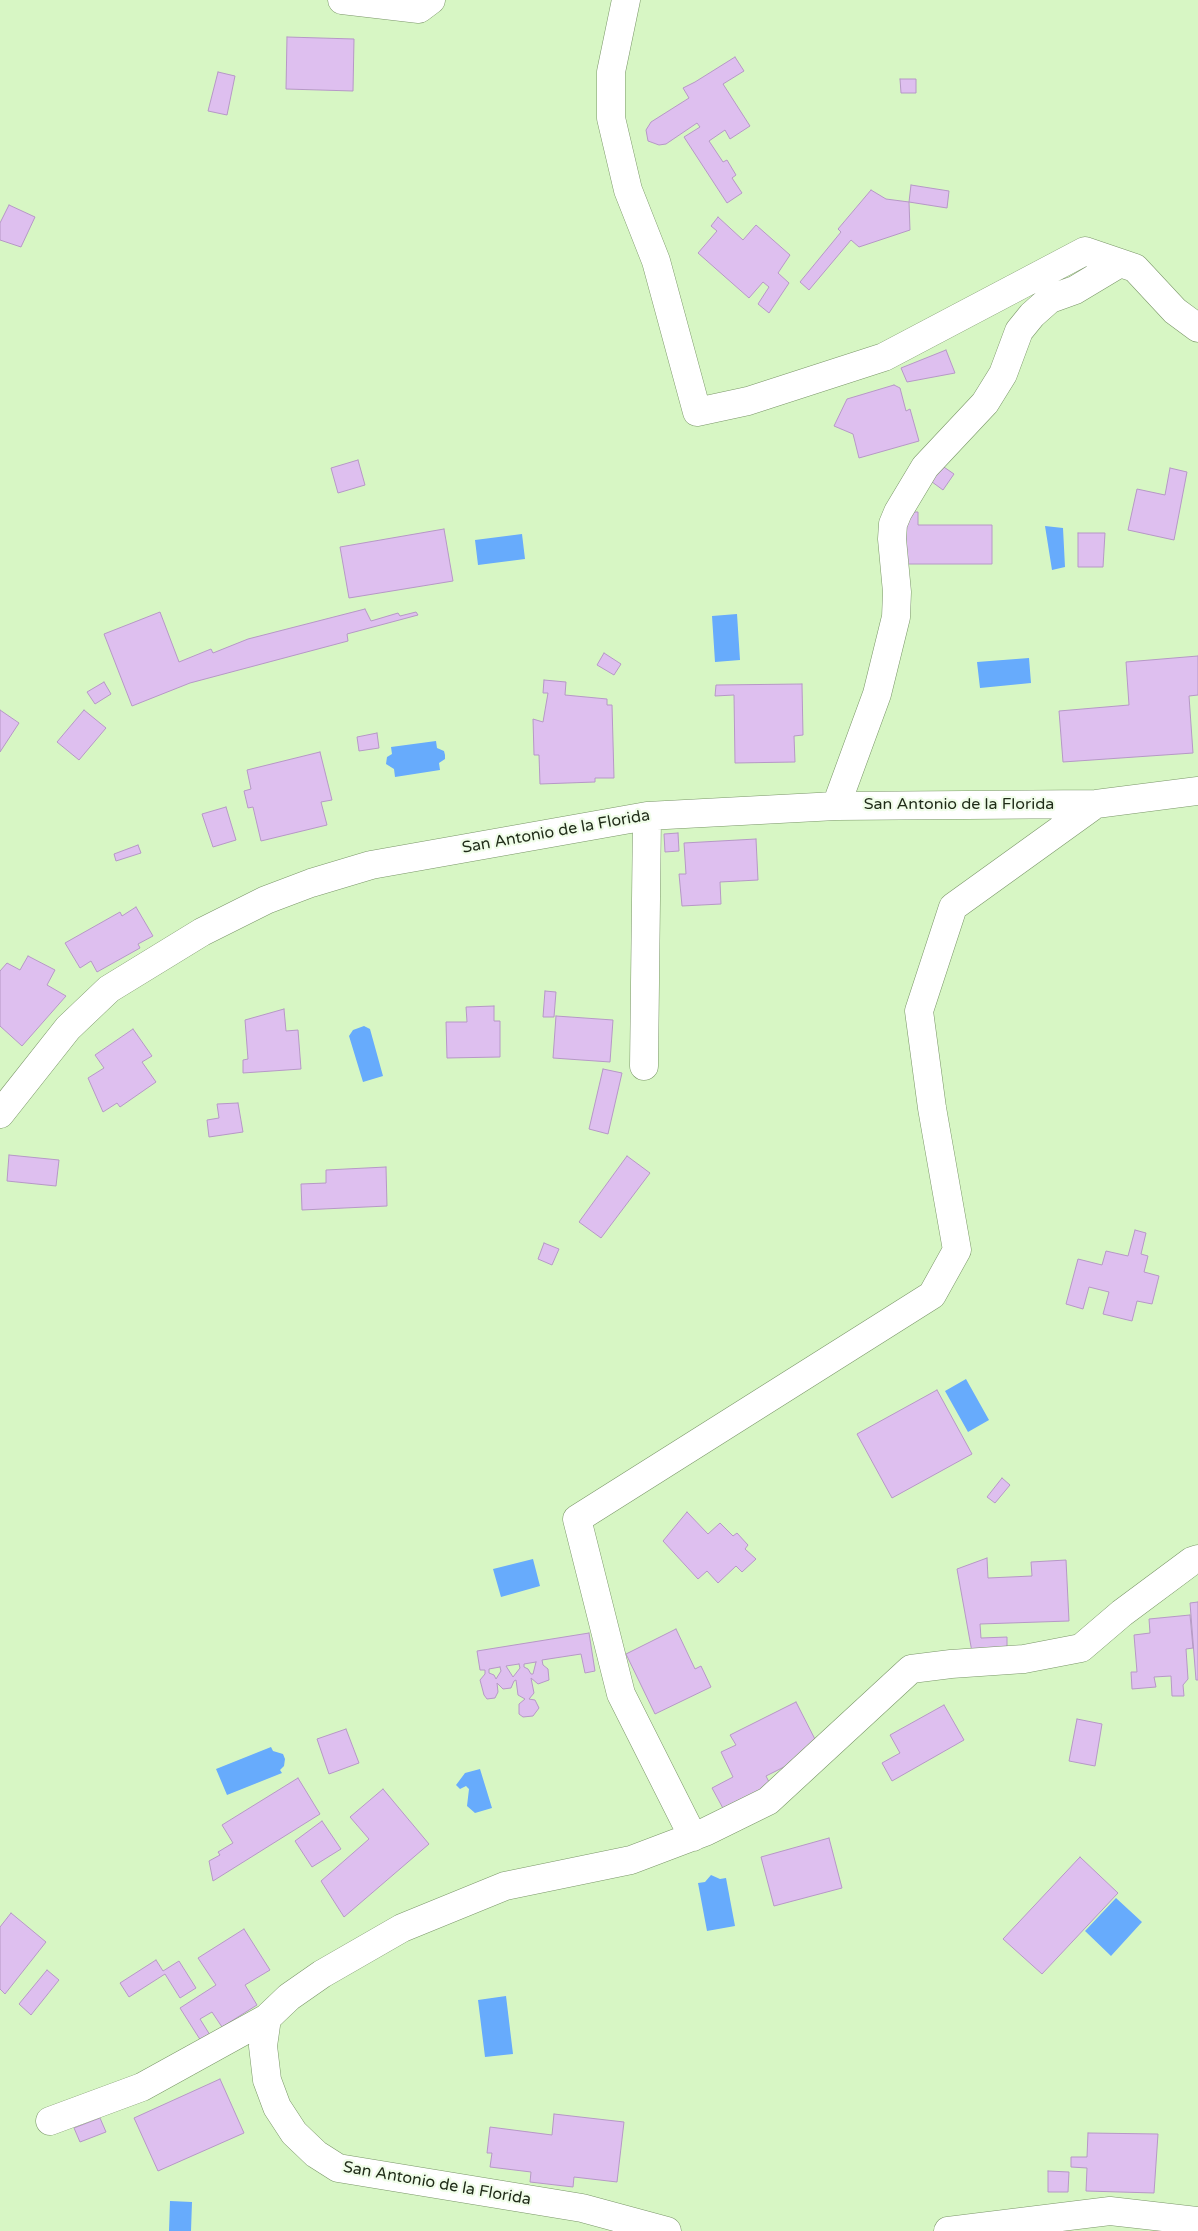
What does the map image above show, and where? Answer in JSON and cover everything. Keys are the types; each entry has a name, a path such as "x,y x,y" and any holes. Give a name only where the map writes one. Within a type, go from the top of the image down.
{"street":[{"path":"342,0 419,9 431,0"},
{"path":"626,0 611,72 611,118 628,190 656,261 697,412 748,401 884,357 1085,251 1134,268 1176,311 1198,328"},
{"path":"836,806 877,694 896,616 893,524 898,512 925,467 985,404 1003,374 1019,331 1032,315 1050,300 1075,290 1120,264"},
{"name":"San Antonio de la Florida","path":"0,1114 68,1028 109,989 202,932 266,900 311,883 371,865 647,816 836,806 1096,804 1198,791"},
{"path":"693,1837 622,1694 578,1519 932,1296 957,1250 932,1108 919,1011 953,907 1096,804"},
{"path":"644,1066 647,816"},
{"path":"50,2121 142,2087 266,2018 289,1997 322,1974 402,1928 505,1886 631,1860 693,1837 768,1801 911,1669 1024,1659 1081,1648 1122,1613 1192,1561 1198,1559"},
{"name":"San Antonio de la Florida","path":"266,2018 263,2046 267,2080 277,2107 294,2134 316,2154 338,2168 582,2208 667,2231"},
{"path":"948,2231 1110,2211 1198,2221"}],"water":[{"path":"1045,526 1063,528 1065,567 1052,570"},
{"path":"522,534 525,559 478,565 475,540"},
{"path":"737,614 740,660 715,662 712,616"},
{"path":"1029,658 1031,683 980,688 977,662"},
{"path":"436,741 437,748 444,751 445,755 445,759 439,763 440,770 395,777 394,769 386,764 387,757 392,754 391,747"},
{"path":"364,1026 370,1029 383,1076 363,1082 349,1036 353,1030"},
{"path":"966,1379 989,1420 968,1432 945,1391"},
{"path":"533,1559 540,1586 501,1597 493,1569"},
{"path":"271,1747 273,1751 283,1754 285,1759 284,1766 280,1770 282,1773 227,1795 216,1769"},
{"path":"480,1769 492,1808 475,1813 467,1806 469,1789 466,1786 460,1789 456,1785 465,1773"},
{"path":"711,1875 720,1879 726,1878 735,1926 707,1931 698,1883 705,1882"},
{"path":"1116,1898 1142,1922 1111,1956 1085,1931"},
{"path":"506,1996 513,2054 485,2057 478,2000"},
{"path":"170,2201 192,2202 191,2231 169,2231"}],"building":[{"path":"287,37 354,39 353,91 286,89"},
{"path":"735,57 744,71 723,84 750,126 730,139 725,130 709,141 723,162 727,160 736,175 732,178 742,193 727,203 684,137 700,127 697,123 666,144 659,145 648,141 646,130 651,122 689,98 683,88"},
{"path":"218,72 235,76 227,115 208,111"},
{"path":"900,79 916,79 916,93 901,93"},
{"path":"911,185 949,191 947,208 909,202"},
{"path":"871,190 886,199 909,202 910,230 859,247 851,240 809,290 800,282 841,232 838,229"},
{"path":"9,205 35,217 21,247 0,240 0,223"},
{"path":"718,217 743,240 756,225 790,255 778,273 789,283 769,313 758,304 769,287 763,282 749,298 698,253 717,231 711,226"},
{"path":"946,350 955,373 907,382 901,368"},
{"path":"894,385 900,388 906,411 910,409 919,441 859,458 853,434 834,426 847,399"},
{"path":"358,460 365,485 338,493 331,468"},
{"path":"938,463 954,474 943,490 928,479"},
{"path":"1170,468 1187,472 1174,540 1128,530 1137,489 1165,495"},
{"path":"900,512 918,512 918,525 992,525 992,564 900,564"},
{"path":"444,529 453,581 349,598 340,547"},
{"path":"1078,533 1105,533 1103,567 1078,567"},
{"path":"365,609 371,621 398,613 400,616 416,612 418,615 347,634 348,641 190,683 132,706 104,634 160,612 179,662 211,649 213,653 248,639"},
{"path":"604,653 621,664 614,675 597,665"},
{"path":"1198,656 1198,695 1189,696 1193,753 1063,762 1059,711 1129,705 1126,662"},
{"path":"544,680 566,682 565,695 607,699 607,705 612,705 614,778 595,778 595,782 540,784 539,755 534,755 533,719 543,722 548,693 543,693"},
{"path":"104,682 111,694 95,704 87,692"},
{"path":"802,684 803,735 794,736 795,762 735,763 734,695 715,696 716,685"},
{"path":"0,710 19,723 0,752"},
{"path":"84,710 106,728 79,760 57,742"},
{"path":"377,733 379,748 359,751 357,737"},
{"path":"320,752 332,800 321,802 327,825 261,841 253,807 248,808 244,791 251,789 247,770"},
{"path":"226,807 236,840 213,847 202,814"},
{"path":"678,833 679,851 665,852 664,834"},
{"path":"756,839 758,880 720,882 721,904 682,906 679,874 686,874 684,843"},
{"path":"138,845 141,853 116,861 114,854"},
{"path":"136,907 153,936 138,944 140,948 97,972 91,961 80,968 65,943 120,912 122,916"},
{"path":"28,956 55,970 47,985 66,996 22,1046 0,1026 0,971 7,963 20,970"},
{"path":"545,991 556,992 554,1017 543,1017"},
{"path":"494,1006 494,1021 500,1021 500,1057 447,1058 446,1022 467,1022 466,1007"},
{"path":"284,1009 286,1031 298,1030 301,1069 243,1073 243,1060 248,1059 245,1020"},
{"path":"556,1016 613,1020 610,1062 553,1058"},
{"path":"133,1029 152,1056 142,1062 156,1082 120,1107 117,1103 103,1112 88,1078 104,1068 95,1055"},
{"path":"603,1069 622,1073 608,1134 589,1129"},
{"path":"238,1103 243,1132 209,1137 207,1120 219,1118 217,1104"},
{"path":"9,1155 59,1160 56,1186 7,1181"},
{"path":"627,1156 650,1173 601,1238 579,1222"},
{"path":"386,1167 387,1206 302,1210 301,1184 326,1183 326,1170"},
{"path":"1135,1230 1146,1233 1141,1254 1148,1256 1144,1272 1159,1276 1152,1304 1137,1301 1132,1321 1103,1314 1109,1292 1089,1287 1083,1309 1066,1304 1078,1259 1102,1265 1106,1251 1128,1256"},
{"path":"544,1243 559,1249 552,1265 538,1259"},
{"path":"937,1390 972,1454 892,1498 857,1434"},
{"path":"1002,1478 1010,1485 995,1503 987,1497"},
{"path":"687,1512 708,1534 720,1523 733,1536 737,1533 748,1545 745,1549 756,1559 742,1572 736,1566 718,1583 707,1571 698,1579 663,1541"},
{"path":"987,1558 988,1578 1032,1576 1031,1562 1066,1560 1069,1621 980,1624 981,1638 1007,1637 1007,1651 972,1652 957,1569"},
{"path":"1198,1602 1198,1680 1196,1680 1190,1603"},
{"path":"1190,1615 1193,1648 1186,1649 1188,1679 1183,1685 1184,1696 1172,1696 1171,1676 1154,1677 1156,1687 1132,1689 1131,1672 1137,1672 1134,1635 1150,1633 1149,1619"},
{"path":"676,1629 695,1669 701,1666 711,1687 655,1714 626,1654"},
{"path":"589,1633 595,1671 585,1673 581,1654 542,1660 543,1665 548,1669 549,1680 538,1684 531,1678 534,1693 529,1699 535,1700 539,1708 533,1716 523,1717 519,1714 519,1704 525,1699 518,1695 516,1680 511,1688 503,1689 497,1683 498,1692 495,1698 487,1699 484,1695 480,1680 485,1674 485,1670 480,1670 477,1651","holes":["536,1662 533,1674 531,1674 524,1667 524,1664","519,1664 520,1668 513,1677 506,1666","500,1667 501,1671 496,1679 494,1675 489,1673 489,1669"]},
{"path":"796,1702 820,1749 766,1776 772,1788 725,1812 712,1788 733,1777 721,1752 736,1745 730,1735"},
{"path":"944,1705 964,1740 892,1781 882,1763 900,1753 890,1735"},
{"path":"1077,1719 1102,1724 1095,1766 1069,1761"},
{"path":"346,1729 359,1763 329,1774 317,1739"},
{"path":"298,1778 320,1814 213,1881 209,1861 220,1855 218,1852 233,1843 222,1825"},
{"path":"383,1789 429,1844 344,1917 321,1881 369,1839 350,1817"},
{"path":"322,1821 341,1849 312,1867 295,1841"},
{"path":"829,1838 842,1888 774,1906 761,1857"},
{"path":"1080,1857 1118,1893 1042,1974 1003,1939"},
{"path":"11,1913 46,1942 5,1994 0,1989 0,1927"},
{"path":"244,1929 270,1970 245,1985 257,2005 222,2027 212,2012 200,2019 210,2035 201,2041 180,2008 216,1985 198,1958"},
{"path":"156,1960 163,1971 179,1961 196,1988 180,1998 165,1974 129,1997 120,1983"},
{"path":"47,1970 59,1980 31,2015 19,2004"},
{"path":"220,2079 244,2133 158,2171 134,2118"},
{"path":"554,2114 624,2122 617,2182 574,2177 573,2187 530,2182 531,2172 490,2167 492,2153 487,2153 490,2127 552,2135"},
{"path":"100,2118 106,2132 80,2142 74,2128"},
{"path":"1088,2133 1158,2134 1154,2193 1086,2191 1087,2168 1071,2167 1071,2157 1087,2157"},
{"path":"1048,2171 1069,2172 1068,2192 1048,2192"}]}
